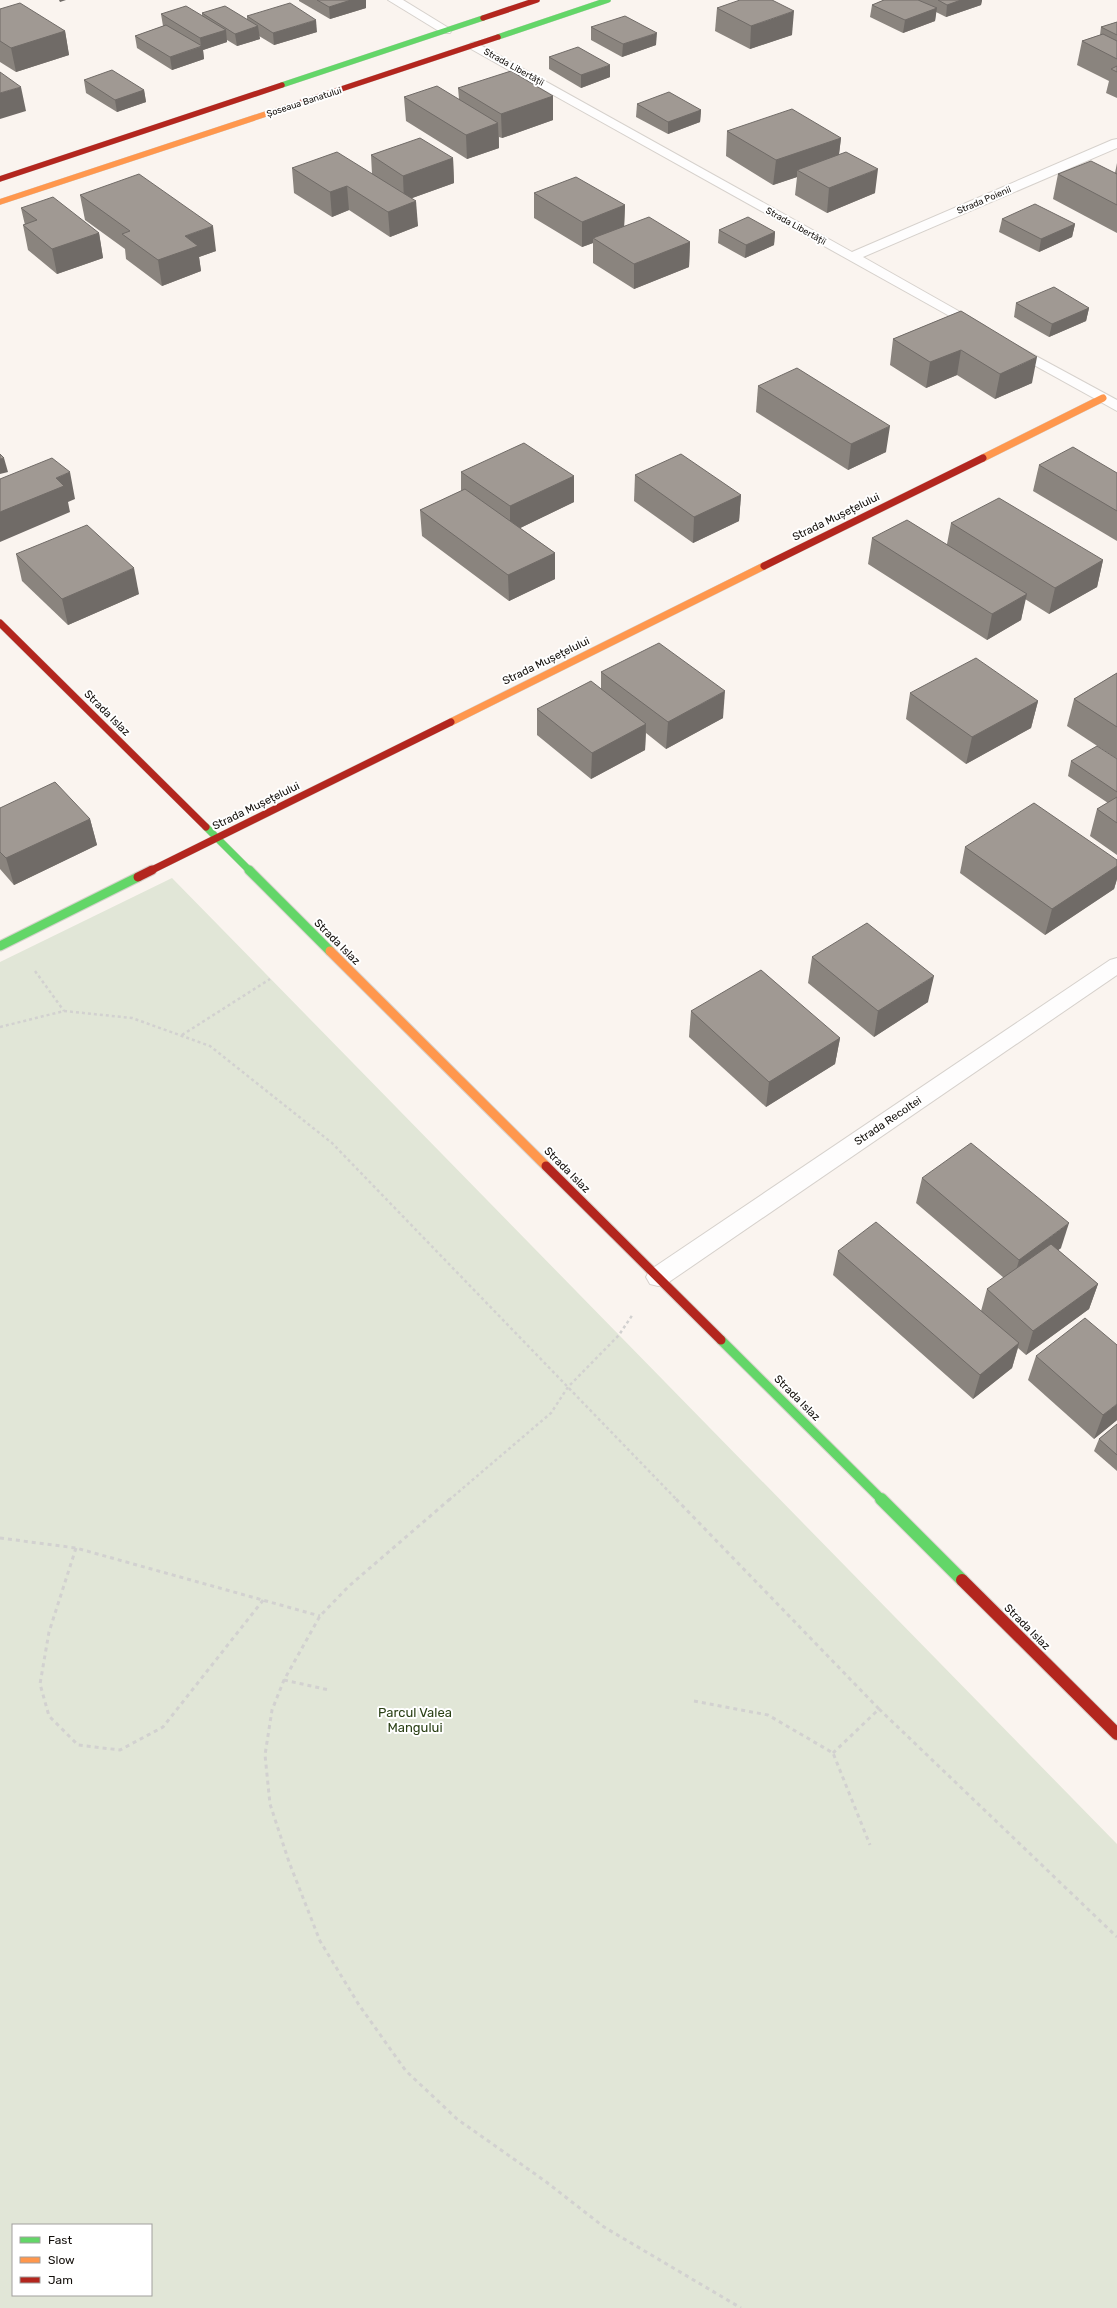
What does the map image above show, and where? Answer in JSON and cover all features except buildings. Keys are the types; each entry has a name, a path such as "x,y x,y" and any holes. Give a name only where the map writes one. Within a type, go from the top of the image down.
{"street":[{"path":"394,0 446,30"},
{"path":"0,179 537,0"},
{"name":"Șoseaua Banatului","path":"0,202 475,46 608,0"},
{"name":"Strada Libertății","path":"475,46 1117,406"},
{"name":"Strada Poienii","path":"852,257 1117,143"},
{"name":"Strada Mușețelului","path":"0,946 1103,398"},
{"name":"Strada Islaz","path":"0,623 1117,1734"},
{"name":"Strada Recoltei","path":"658,1277 1117,965"}],"path":[{"path":"34,970 64,1011"},
{"path":"182,1036 270,979"},
{"path":"0,1027 64,1011 132,1018 210,1046 332,1143 879,1709 1117,1937"},
{"path":"658,1277 619,1335 568,1387 551,1413 349,1586 320,1616 284,1680 272,1710 265,1755 270,1804 320,1941 359,2005 406,2071 456,2119 545,2181 604,2227 741,2308"},
{"path":"0,1538 76,1548 264,1599 320,1616"},
{"path":"76,1548 49,1632 40,1684 49,1716 78,1745 120,1750 163,1727 264,1599"},
{"path":"284,1680 329,1690"},
{"path":"694,1701 768,1715 833,1753 870,1845"},
{"path":"833,1753 879,1709"}],"green space":[{"name":"Parcul Valea Mangului","path":"172,878 1117,1844 1117,2308 0,2308 0,962"}],"traffic: fast":[{"path":"498,37 608,0"},
{"path":"282,85 483,18"},
{"path":"206,827 330,951"},
{"path":"0,946 138,877"},
{"path":"721,1340 962,1580"}],"traffic: slow":[{"path":"0,202 290,106"},
{"path":"983,458 1103,398"},
{"path":"451,722 764,566"},
{"path":"330,951 546,1166"}],"traffic: jam":[{"path":"483,18 537,0"},
{"path":"290,106 498,37"},
{"path":"0,179 282,85"},
{"path":"764,566 983,458"},
{"path":"0,623 206,827"},
{"path":"138,877 451,722"},
{"path":"546,1166 721,1340"},
{"path":"962,1580 1117,1734"}]}
